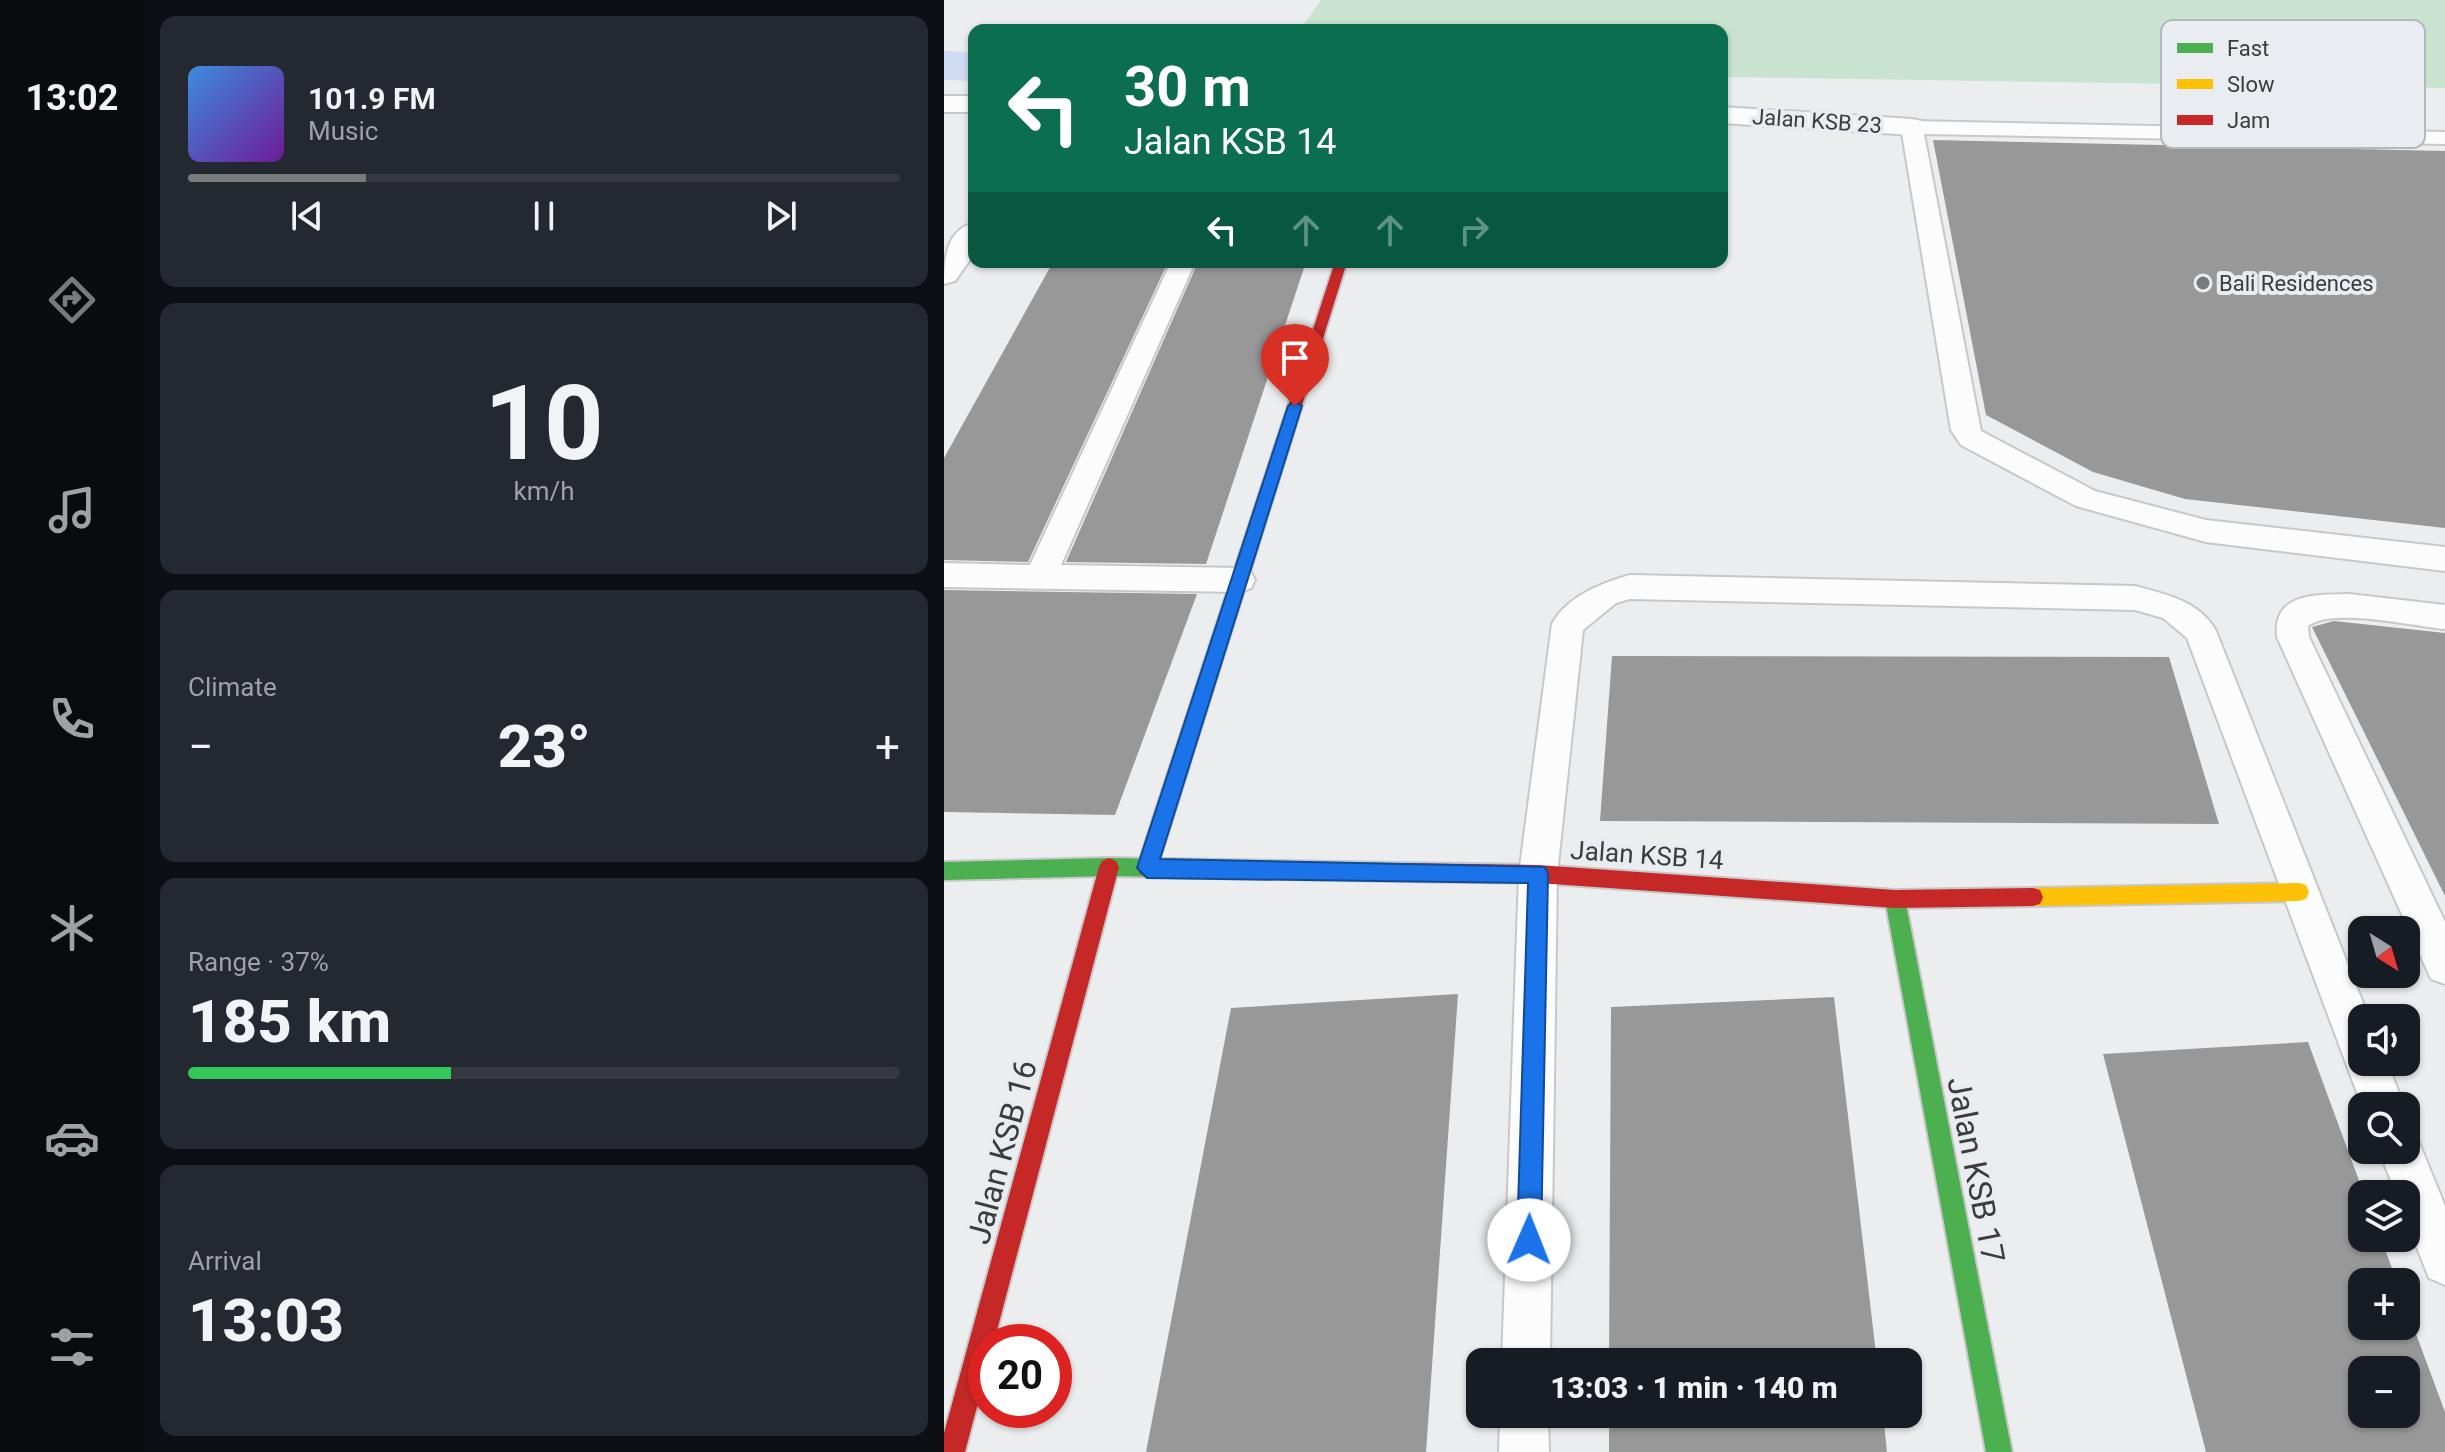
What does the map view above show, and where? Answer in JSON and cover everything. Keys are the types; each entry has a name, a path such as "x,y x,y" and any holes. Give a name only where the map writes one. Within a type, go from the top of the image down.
{"street":[{"path":"944,104 968,104"},
{"name":"Jalan KSB 23","path":"1728,115 1912,127"},
{"path":"944,274 968,240"},
{"path":"1147,868 1339,268"},
{"name":"Jalan KSB 14","path":"944,871 1109,867 1538,874 1895,899 2299,892"},
{"name":"Jalan KSB 16","path":"952,1452 1109,867"},
{"name":"Jalan KSB 17","path":"1895,899 1999,1452"}],"lane":[{"path":"2161,132 1912,127 1965,430 1971,438 2086,499 2178,524 2206,531 2445,559"},
{"path":"2425,138 2445,138"},
{"path":"1040,577 1180,268"},
{"path":"944,575 1240,580"},
{"path":"1526,1348 1538,874 1568,624 1606,594 1630,587 2135,598 2173,609 2200,631 2348,1016"},
{"path":"2445,617 2349,606 2310,607 2291,621 2293,637 2445,965"},
{"path":"2406,1164 2445,1262"},
{"path":"1524,1428 1524,1452"}],"green space":[{"path":"1321,0 2445,0 2445,88 2425,88 2425,20 2161,20 2161,84 1728,77 1728,24 1304,24"}],"water":[{"path":"944,51 968,52 968,81 944,80"}],"building":[{"name":"Bali Residences","path":"1933,140 2161,145 2161,148 2445,151 2445,528 2185,499 2093,472 1986,415"},
{"path":"1050,268 1165,268 1028,562 944,560 944,458"},
{"path":"1195,268 1304,268 1206,564 1066,562"},
{"path":"944,590 1197,594 1115,815 944,812"},
{"path":"2334,621 2445,633 2445,896 2312,627"},
{"path":"1612,656 2169,657 2219,824 1600,821"},
{"path":"1458,994 1426,1452 1146,1452 1231,1008"},
{"path":"1834,997 1875,1348 1609,1348 1611,1007"},
{"path":"2308,1042 2348,1151 2348,1164 2353,1164 2359,1180 2348,1180 2348,1252 2386,1252 2392,1268 2348,1268 2348,1340 2418,1340 2445,1412 2445,1452 2206,1452 2103,1054"},
{"path":"1609,1428 1884,1428 1887,1452 1609,1452"}],"traffic: fast":[{"path":"944,871 1109,867 1396,872"},
{"path":"1895,899 1999,1452"}],"traffic: slow":[{"path":"2033,897 2299,892"}],"traffic: jam":[{"path":"1147,868 1339,268"},
{"path":"952,1452 1109,867"},
{"path":"1396,872 1538,874 1895,899 2033,897"}],"place":[{"name":"Bali Residences","path":"2203,283"}],"route":[{"path":"1295,406 1147,868 1538,874 1529,1240"}]}
